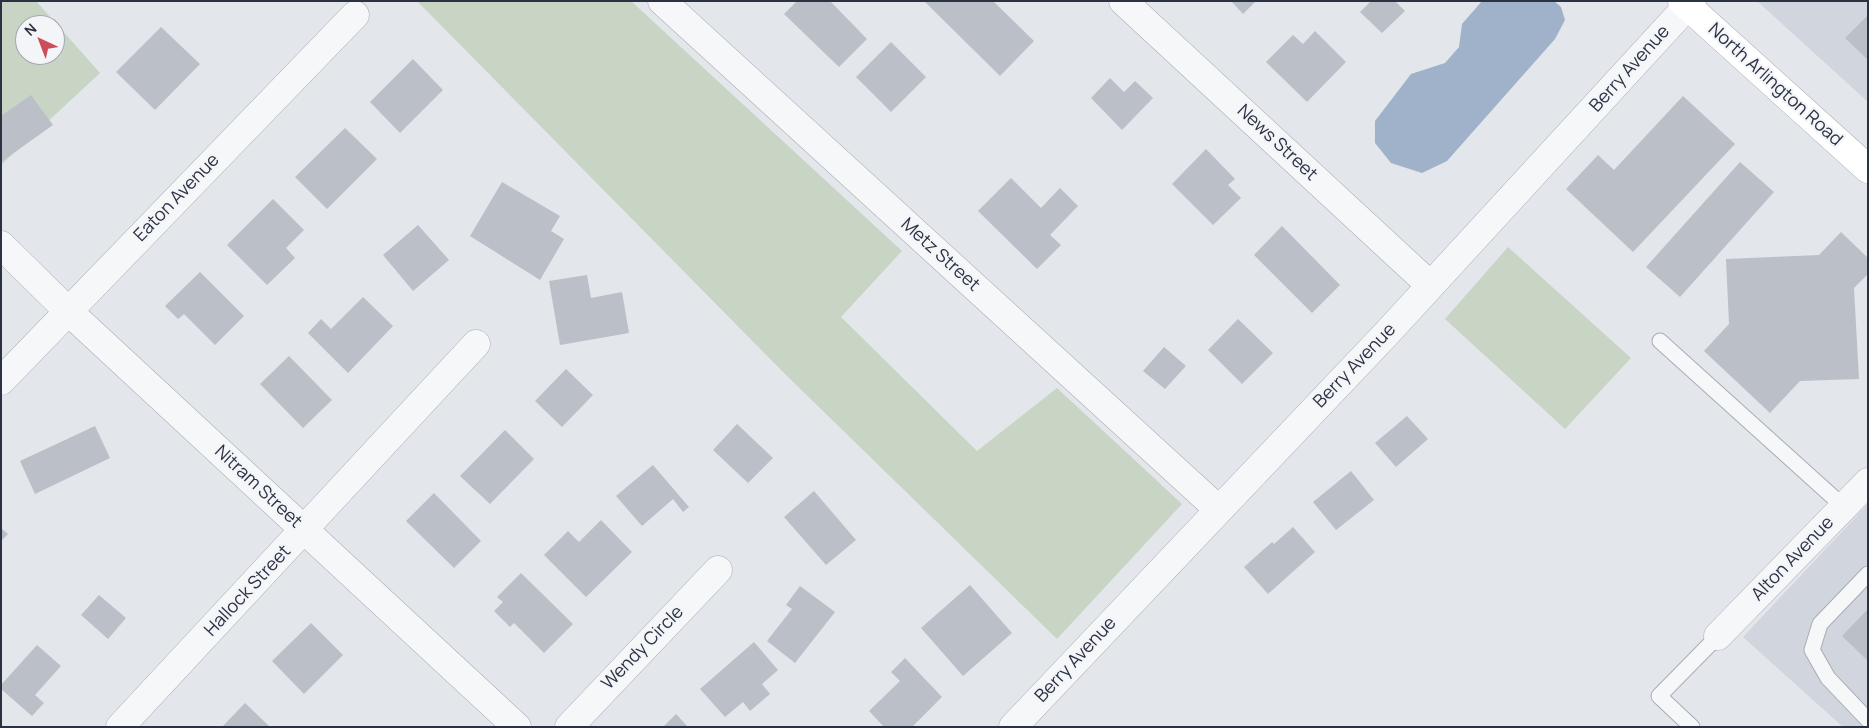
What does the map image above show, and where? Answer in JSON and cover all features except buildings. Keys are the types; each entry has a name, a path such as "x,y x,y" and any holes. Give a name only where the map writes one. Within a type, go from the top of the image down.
{"main road":[{"name":"North Arlington Road","path":"1687,3 1868,169"}],"street":[{"name":"Metz Street","path":"662,1 1218,509"},
{"name":"News Street","path":"1123,1 1430,284"},
{"name":"Berry Avenue","path":"1013,727 1388,332 1687,3"},
{"name":"Eaton Avenue","path":"1,381 67,310 355,15"},
{"name":"Nitram Street","path":"1,245 67,310 518,727"},
{"name":"Hallock Street","path":"120,727 476,344"},
{"name":"Alton Avenue","path":"1718,636 1868,482"},
{"name":"Wendy Circle","path":"569,727 718,570"}],"lane":[{"path":"1660,341 1844,507"},
{"path":"1868,574 1820,624 1812,650 1828,678 1868,720"},
{"path":"1692,727 1659,696 1718,636"}],"shaded area":[{"path":"1757,1 1868,1 1868,102"},
{"path":"1868,504 1868,727 1843,727 1743,637"}],"green space":[{"path":"1,1 36,1 48,15 15,15 15,65 65,65 65,34 100,73 1,165"},
{"path":"417,1 631,1 902,251 841,317 977,451 1057,388 1182,504 1057,639 785,374"},
{"path":"1508,247 1631,358 1565,429 1445,319"}],"water":[{"path":"1482,1 1554,1 1561,7 1565,20 1555,39 1447,161 1422,173 1391,163 1375,143 1375,121 1411,74 1445,63 1459,47 1462,24"}]}
